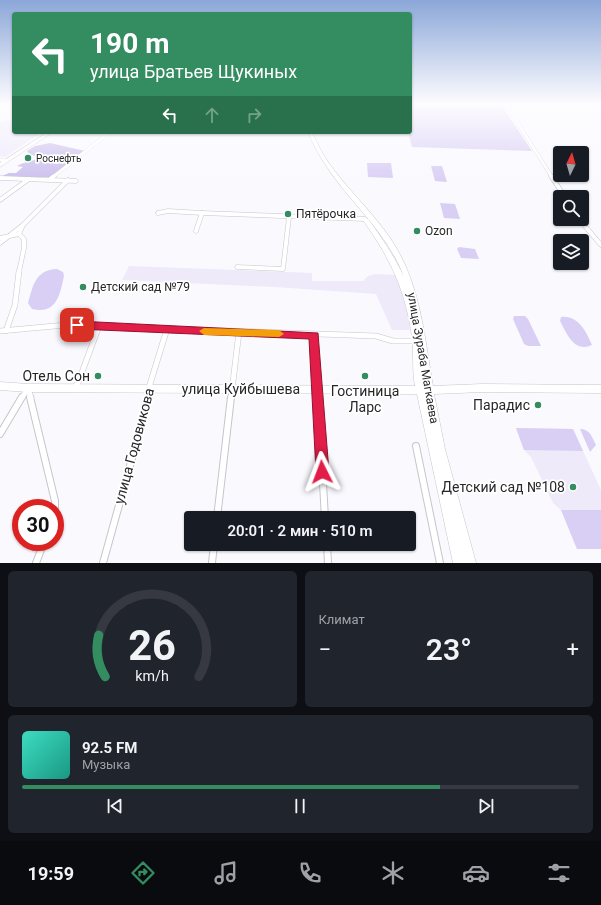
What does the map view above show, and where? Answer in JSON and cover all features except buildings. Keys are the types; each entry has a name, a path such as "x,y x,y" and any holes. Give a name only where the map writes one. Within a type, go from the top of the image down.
{"main road":[{"path":"0,165 48,134"},
{"name":"улица Зураба Магкаева","path":"307,134 313,149 380,229 402,264 412,291 419,321 424,390 437,430 470,563"},
{"name":"улица Зураба Магкаева","path":"311,134 326,165 387,248 403,282 409,299 424,390 459,563"},
{"name":"улица Куйбышева","path":"0,386 28,388 151,388 232,390 601,389"}],"street":[{"path":"522,129 561,190"},
{"path":"50,179 107,134"},
{"path":"0,160 6,161"},
{"path":"0,178 76,181"},
{"path":"0,200 29,179"},
{"path":"0,243 3,238 23,225 68,180"},
{"path":"158,213 168,211 289,218 365,219"},
{"path":"196,231 202,213"},
{"path":"237,267 283,269 289,218"},
{"path":"19,234 23,225"},
{"path":"585,226 601,245"},
{"path":"3,238 19,234"},
{"path":"3,331 16,308 20,264 25,244 24,239 19,234"},
{"path":"3,331 66,325 376,336 393,341 416,342"},
{"path":"73,388 78,383 99,326"},
{"name":"улица Годовикова","path":"103,563 151,388 150,384 167,329"},
{"path":"218,511 239,332"},
{"path":"314,335 325,511"},
{"path":"0,434 28,388"},
{"path":"28,388 42,440 55,499"},
{"path":"416,446 440,563"},
{"path":"36,563 41,551"},
{"path":"212,563 213,551"},
{"path":"327,551 328,563"}],"shaded area":[{"path":"0,129 12,129 12,134 39,134 5,157 0,156"},
{"path":"412,129 518,129 532,151 412,147 409,134 412,134"},
{"path":"50,143 85,151 50,177 0,177 9,173 16,173 23,167 17,166 39,157 29,154 27,151 35,146"},
{"path":"367,163 391,163 393,178 368,177"},
{"path":"431,166 442,166 447,182 435,181"},
{"path":"440,203 455,204 460,219 444,218"},
{"path":"459,247 475,249 479,259 461,258 457,249"},
{"path":"129,266 312,273 312,281 363,281 368,276 375,274 397,275 407,307 410,330 392,330 376,294 275,287 122,280"},
{"path":"57,269 63,272 64,276 61,290 56,302 47,309 32,309 28,303 36,280 44,272"},
{"path":"514,316 525,316 528,319 541,346 528,346 524,344 513,319"},
{"path":"561,317 567,317 577,321 584,329 592,345 586,347 580,346 572,341 560,321"},
{"name":"Детский сад №108","path":"516,428 573,429 601,490 601,549 577,549 561,510 553,503 531,457 524,450"},
{"path":"516,428 573,429 583,451 524,450"},
{"path":"580,429 586,430 592,436 596,445 590,452"},
{"path":"561,510 601,510 601,549 577,549"}],"slow traffic":[{"path":"204,331 279,334"}],"place":[{"name":"Роснефть","path":"28,158"},
{"name":"Пятёрочка","path":"288,214"},
{"name":"Ozon","path":"417,231"},
{"name":"Детский сад №79","path":"83,287"},
{"name":"Отель Сон","path":"98,376"},
{"name":"Гостиница Ларс","path":"365,376"},
{"name":"Парадис","path":"538,405"},
{"name":"Детский сад №108","path":"573,487"}],"route":[{"path":"77,325 314,335 322,472"}]}
